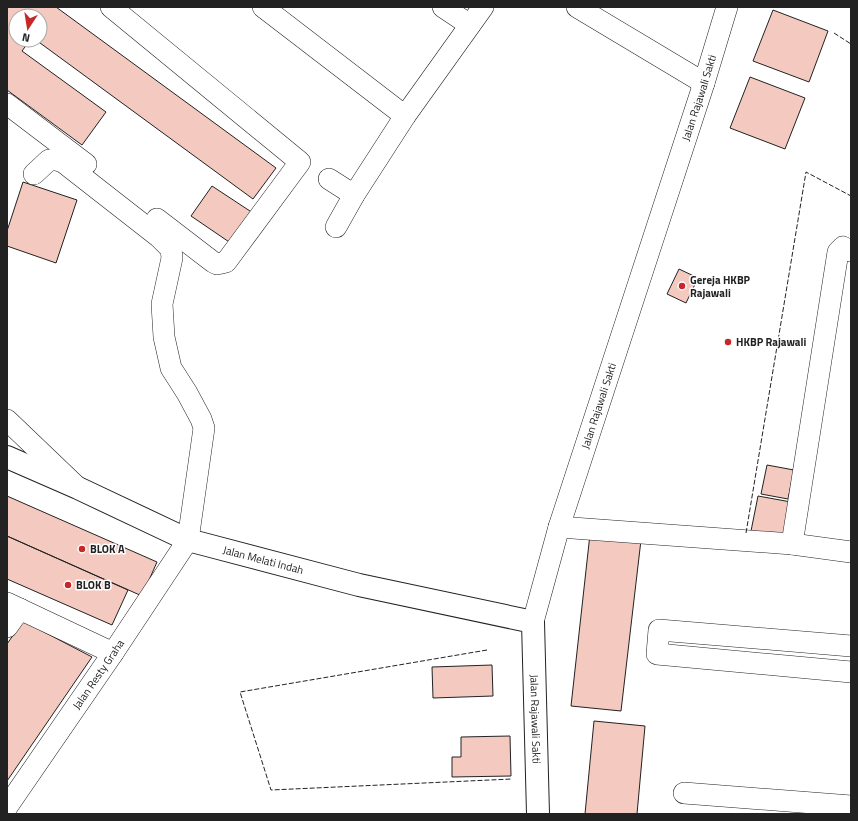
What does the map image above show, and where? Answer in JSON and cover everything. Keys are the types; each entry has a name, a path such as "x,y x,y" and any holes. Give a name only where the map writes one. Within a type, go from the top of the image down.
{"main road":[{"name":"Jalan Melati Indah","path":"7,457 78,488 188,540 359,585 533,622"},
{"name":"Jalan Rajawali Sakti","path":"533,622 538,814"}],"street":[{"path":"7,104 213,262 216,264 229,260 300,162 111,7"},
{"path":"263,7 405,116"},
{"path":"444,7 470,25"},
{"path":"336,227 354,195 405,116 483,7"},
{"path":"577,7 704,83"},
{"name":"Jalan Rajawali Sakti","path":"533,622 559,527 704,83 727,7"},
{"path":"34,174 49,160 63,162 159,237 171,249 171,269 162,304 164,338 171,368 201,419 204,428 188,540"},
{"path":"329,179 354,195"},
{"path":"792,544 838,252 843,247 851,251"},
{"path":"7,420 78,488"},
{"path":"559,527 792,544 851,552"},
{"name":"Jalan Resty Graha","path":"7,807 113,653 188,540"},
{"path":"7,627 13,606 113,653"},
{"path":"851,646 659,630 657,654 851,672"},
{"path":"684,793 851,806"}],"building":[{"path":"7,7 56,7 276,168 253,199 47,48 48,8 8,8 8,48 24,48 22,51 106,112 82,145 7,90"},
{"path":"773,10 828,31 809,82 753,61"},
{"path":"750,77 805,98 785,149 730,128"},
{"path":"23,182 77,200 56,263 7,246 7,231"},
{"path":"212,186 256,215 235,246 191,216"},
{"name":"Gereja HKBP Rajawali","path":"679,269 698,278 686,303 667,294"},
{"path":"767,465 794,470 788,499 761,494"},
{"name":"BLOK A","path":"7,496 157,562 142,596 7,536"},
{"path":"758,496 791,502 783,537 751,531"},
{"path":"590,534 641,540 621,711 571,706"},
{"name":"BLOK B","path":"7,536 128,590 112,625 7,579"},
{"path":"23,621 92,657 7,781 7,644"},
{"path":"492,665 493,696 433,698 432,667"},
{"path":"594,721 645,726 637,814 585,814"},
{"path":"510,736 511,776 452,777 452,757 461,757 461,737"}],"fence":[{"path":"834,33 851,44"},
{"path":"746,533 806,172 851,196"},
{"path":"487,650 240,692 271,790 512,779"}],"place":[{"name":"Gereja HKBP Rajawali","path":"682,286"},
{"name":"HKBP Rajawali","path":"728,342"},
{"name":"BLOK A","path":"82,549"},
{"name":"BLOK B","path":"68,585"}]}
